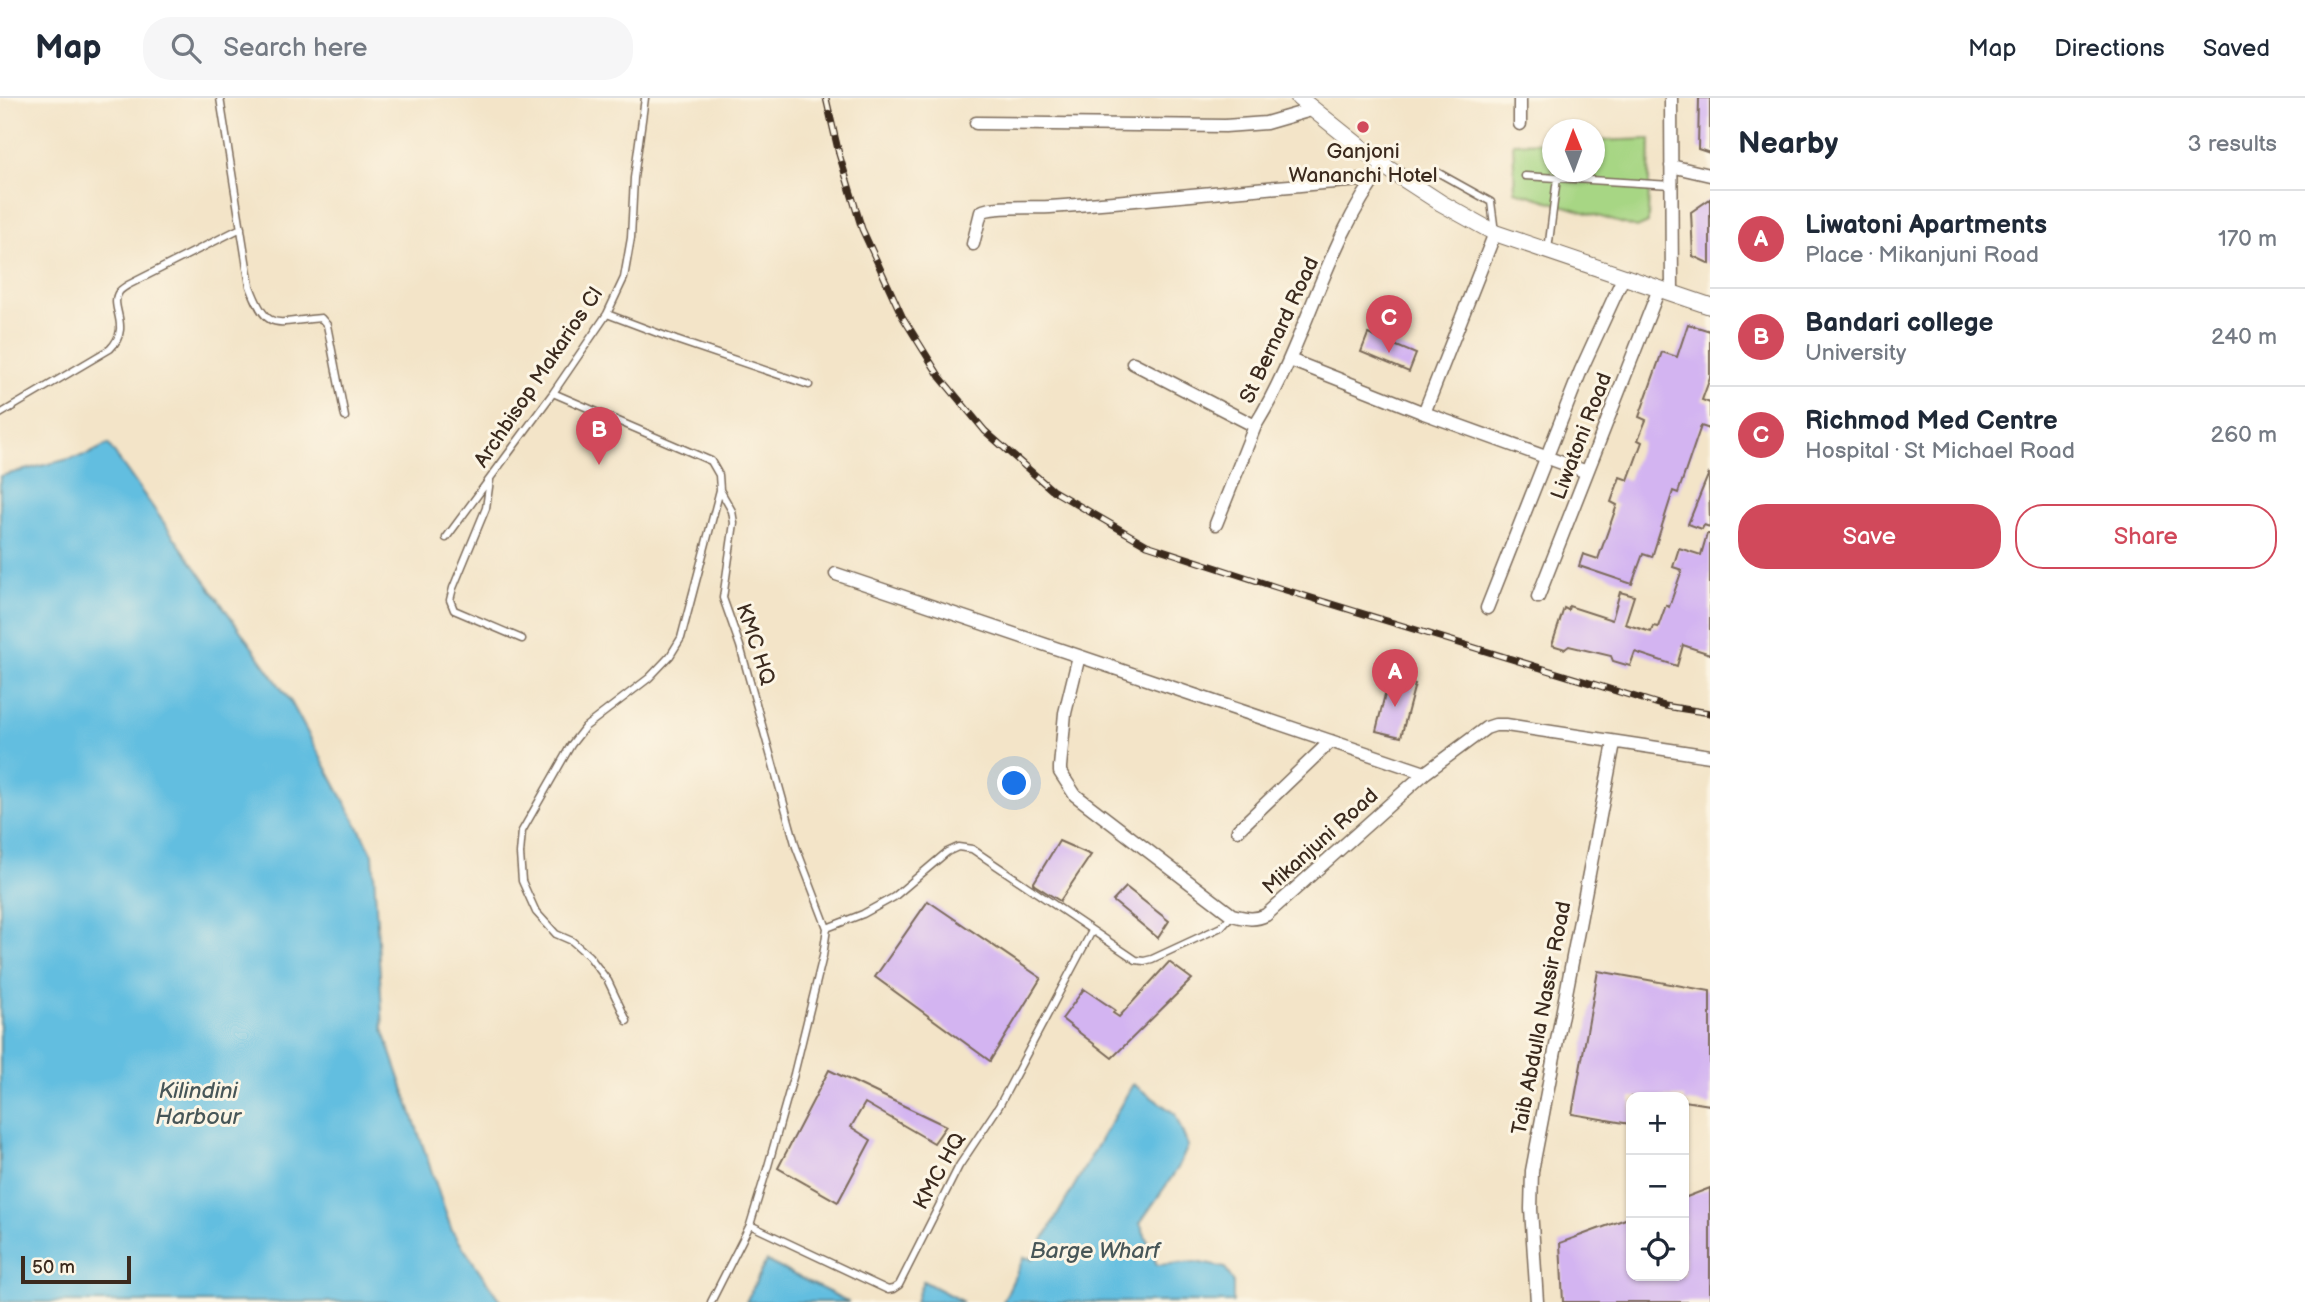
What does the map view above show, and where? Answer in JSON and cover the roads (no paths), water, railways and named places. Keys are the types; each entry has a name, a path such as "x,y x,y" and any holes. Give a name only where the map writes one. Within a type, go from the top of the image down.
{"street":[{"path":"1298,98 1384,166 1441,203 1495,233 1710,306"},
{"path":"1520,98 1520,124"},
{"path":"1666,292 1671,185 1671,98"},
{"path":"976,123 1239,125 1266,123 1311,110"},
{"name":"St Bernard Road","path":"1133,363 1255,426 1290,360 1344,235 1374,179 1384,166"},
{"path":"1671,166 1710,175"},
{"path":"973,244 981,212 992,208 1164,199 1374,179"},
{"path":"1424,412 1495,233"},
{"path":"1487,608 1581,370 1623,278"},
{"name":"Liwatoni Road","path":"1538,597 1587,472 1666,292"},
{"path":"1290,360 1587,472"},
{"path":"1216,524 1255,426"},
{"path":"836,574 1426,773"},
{"path":"1079,656 1065,713 1060,772 1075,795 1232,915"},
{"name":"Mikanjuni Road","path":"1232,915 1258,919 1266,915 1426,773 1486,728 1495,725 1710,756"},
{"path":"1238,830 1331,741"},
{"name":"Taib Abdulla Nassir Road","path":"1538,1302 1531,1209 1532,1171 1614,743"}],"lane":[{"path":"220,98 250,286 263,316 270,320 281,323 321,318 327,325 345,417"},
{"name":"Archbisop Makarios Cl","path":"446,538 553,393 607,314 624,278 631,238 634,178 645,98"},
{"path":"1437,172 1492,202 1495,233"},
{"path":"1525,176 1542,177"},
{"path":"1605,181 1671,185"},
{"path":"1548,252 1557,182"},
{"path":"0,414 116,343 120,337 121,326 116,298 128,285 241,228"},
{"path":"607,314 809,385"},
{"name":"KMC HQ","path":"553,393 711,461 719,475 720,490 732,511 734,523 723,598 740,646 796,847 827,928"},
{"path":"490,478 486,508 450,600 454,610 522,639"},
{"path":"626,1021 608,981 589,956 572,941 556,934 536,912 522,881 522,831 571,745 585,727 649,678 670,656 681,638 720,490"},
{"path":"711,1302 750,1225 794,1074 823,956 827,928 863,914 894,897 947,852 958,847 972,849 1136,960 1152,959 1221,927 1232,915"},
{"name":"KMC HQ","path":"750,1225 888,1290 899,1285 959,1166 999,1106 1092,931"}],"water":[{"name":"Kilindini Harbour","path":"108,444 291,702 373,854 383,1029 452,1231 501,1302 0,1302 0,476 89,454"},
{"name":"Barge Wharf","path":"1133,1084 1175,1114 1188,1146 1178,1168 1140,1223 1157,1265 1196,1262 1225,1268 1233,1281 1233,1302 1003,1302 1024,1257 1032,1259"},
{"path":"766,1261 849,1302 746,1302"},
{"path":"923,1281 963,1302 915,1302"}],"railway":[{"path":"826,98 839,154 862,229 902,316 940,377 985,431 1052,490 1147,545 1665,706 1710,713"}],"place":[{"name":"Ganjoni Wananchi Hotel","path":"1363,127"},
{"name":"Richmod Med Centre","path":"1389,353"},
{"name":"Bandari college","path":"599,465"},
{"name":"Liwatoni Apartments","path":"1395,707"}]}
